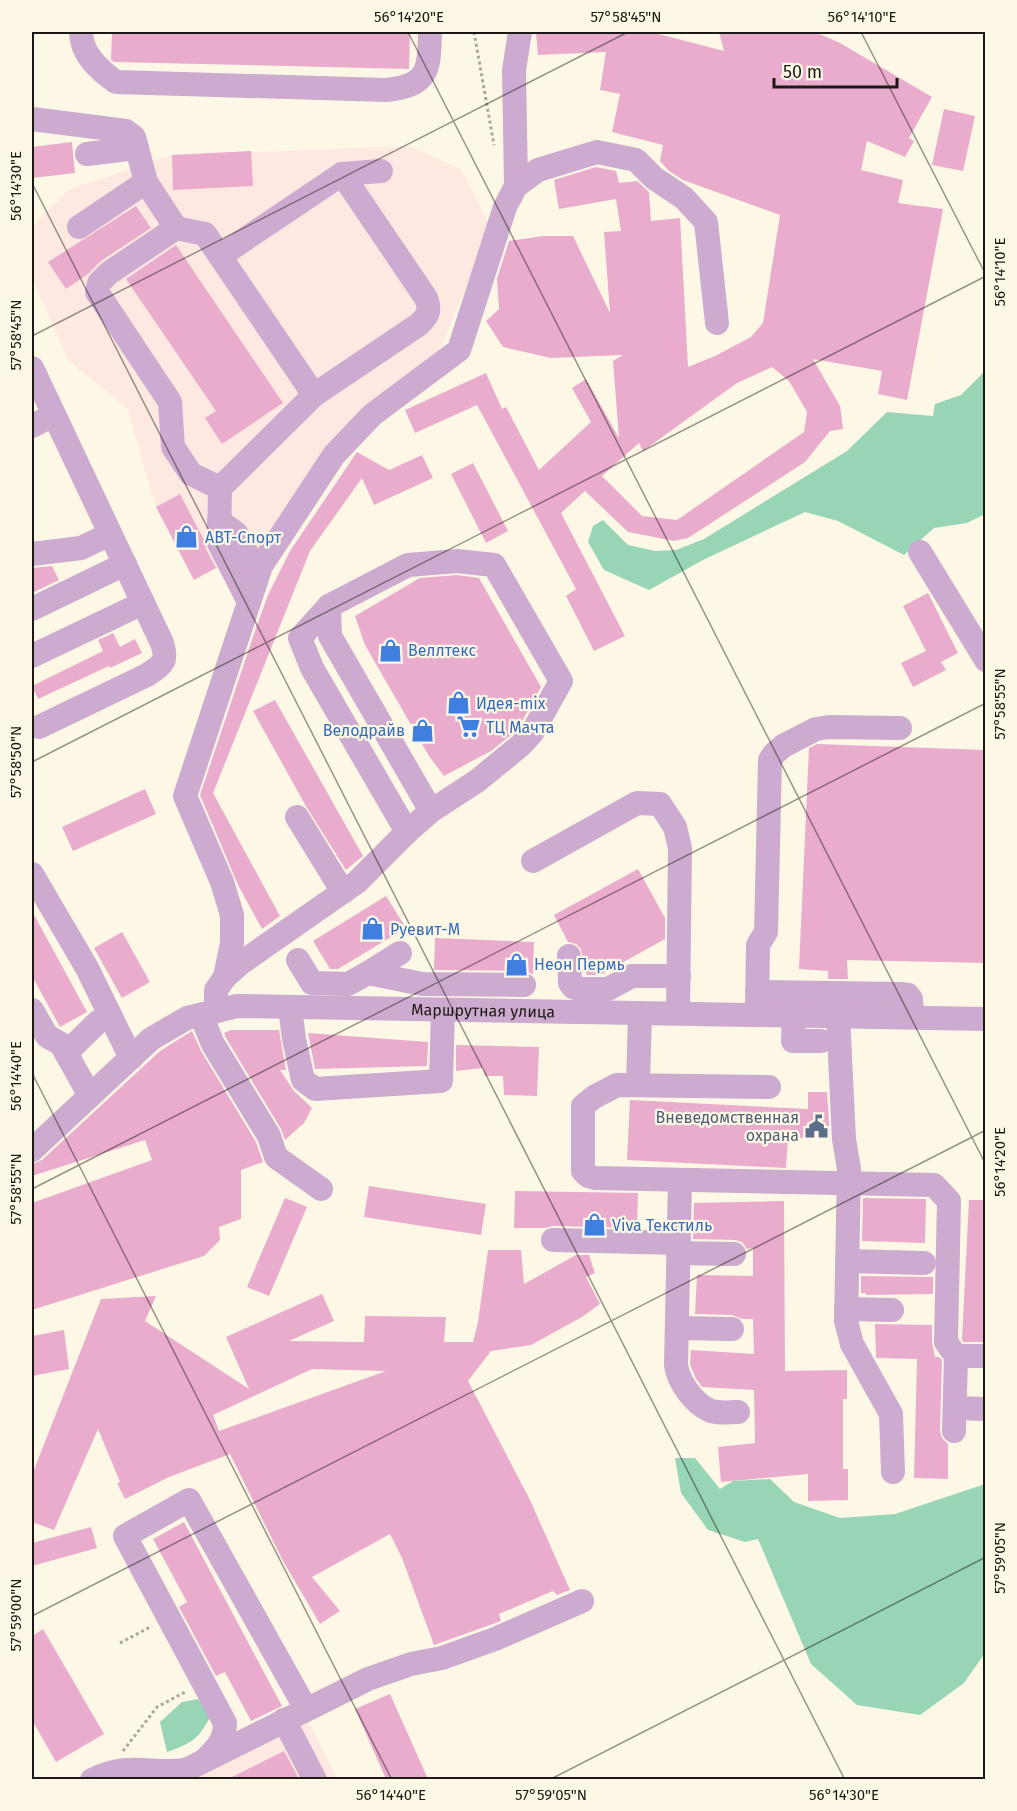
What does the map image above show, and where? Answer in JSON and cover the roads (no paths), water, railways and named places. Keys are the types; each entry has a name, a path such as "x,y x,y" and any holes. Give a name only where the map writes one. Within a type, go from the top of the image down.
{"street":[{"path":"81,32 85,51 106,75 116,82 386,90 408,86 426,73 429,64 430,32"},
{"path":"516,186 514,70 520,32"},
{"path":"32,119 126,131 134,138 146,182 176,228"},
{"path":"87,154 137,148"},
{"path":"225,977 233,929 230,906 185,796 258,574 334,455 372,415 459,350 505,207 516,186 538,170 597,152 636,160 654,178 684,198 706,222 717,323"},
{"path":"220,256 342,174 381,171"},
{"path":"249,602 219,543 220,488 314,395 428,316 429,307 426,298 342,174"},
{"path":"79,227 146,182"},
{"path":"220,488 191,474 173,447 170,402 97,292 99,282 108,273 176,228 205,234 314,395"},
{"path":"32,368 166,655 163,664 147,675 39,727"},
{"path":"32,426 54,416"},
{"path":"219,521 236,533 258,574"},
{"path":"32,554 81,548 111,534"},
{"path":"920,552 986,660"},
{"path":"321,1189 276,1157 269,1136 213,1044 208,1013 216,990 225,977 241,963 357,882 406,831 431,811 477,782 532,733 561,681 494,565 457,561 408,565 329,606 300,638 312,668 406,831"},
{"path":"32,609 125,564"},
{"path":"32,656 143,603"},
{"path":"329,606 330,636 431,811"},
{"path":"900,728 829,727 816,729 783,746 770,760 766,932 758,945 757,1003 902,994 908,995 911,999 912,1016"},
{"path":"533,861 637,803 660,804 675,827 680,848 678,1013"},
{"path":"297,817 343,892"},
{"path":"32,874 87,968 131,1058"},
{"path":"298,960 312,983 348,984 400,953"},
{"path":"569,956 570,983 579,989 608,989 632,976 679,976"},
{"path":"368,973 422,984 524,985"},
{"path":"414,1009 422,984"},
{"name":"Маршрутная улица","path":"32,1150 151,1039 187,1018 237,1006 678,1013 757,1003 794,1015 986,1019"},
{"path":"290,1007 303,1080 315,1089 441,1081 443,1010"},
{"path":"32,1010 47,1036 61,1044 90,1096"},
{"path":"638,1085 640,1013"},
{"path":"794,1015 793,1041 821,1041"},
{"path":"838,1015 843,1139 849,1169 846,1309 848,1333 891,1414 893,1472"},
{"path":"66,1053 98,1022 111,1017"},
{"path":"769,1087 617,1085 594,1097 583,1106 583,1171 595,1178 934,1185 949,1201 946,1342 956,1356 954,1419 986,1409"},
{"path":"680,1180 676,1365 678,1376 684,1387 709,1410 738,1412"},
{"path":"554,1240 734,1254"},
{"path":"847,1261 924,1263"},
{"path":"846,1309 892,1310"},
{"path":"677,1328 732,1329"},
{"path":"956,1356 986,1356"},
{"path":"185,1770 218,1747 225,1735 225,1722 125,1536 189,1500 306,1709"},
{"path":"102,1777 139,1768 171,1772 185,1770 368,1679 411,1664 442,1658 495,1639 582,1601"},
{"path":"284,1720 315,1779"}],"place":[{"name":"АВТ-Спорт","path":"187,537"},
{"name":"Веллтекс","path":"390,650"},
{"name":"Идея-mix","path":"458,703"},
{"name":"ТЦ Мачта","path":"468,727"},
{"name":"Велодрайв","path":"423,730"},
{"name":"Руевит-М","path":"372,929"},
{"name":"Неон Пермь","path":"516,964"},
{"name":"Вневедомственная охрана","path":"817,1126"},
{"name":"Viva Текстиль","path":"594,1225"}]}
